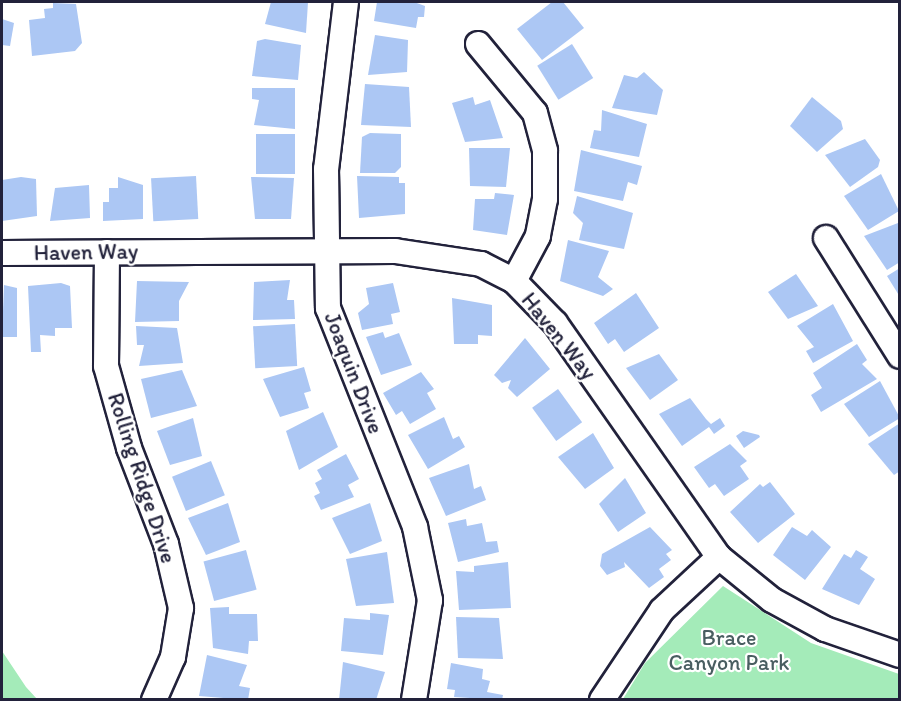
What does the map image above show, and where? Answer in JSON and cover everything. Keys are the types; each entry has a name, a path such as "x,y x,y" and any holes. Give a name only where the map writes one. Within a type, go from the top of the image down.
{"street":[{"name":"Joaquin Drive","path":"346,2 326,170 328,308 415,527 430,600 414,699"},
{"path":"478,45 535,113 546,151 545,199 538,236 514,280"},
{"path":"826,238 900,356"},
{"name":"Haven Way","path":"2,253 395,250 480,264 514,280 555,323 719,557 772,600 825,629 900,655"},
{"name":"Rolling Ridge Drive","path":"107,252 106,366 129,448 166,544 181,608 173,657 154,699"},
{"path":"602,699 662,610 719,557"}],"green space":[{"name":"Brace Canyon Park","path":"723,586 811,643 899,674 899,699 623,699 645,663"},
{"path":"2,651 26,687 37,699 2,699"}],"building":[{"path":"271,2 308,2 306,33 265,24"},
{"path":"377,2 414,2 425,6 424,17 418,17 416,28 374,21"},
{"path":"552,2 563,2 584,28 542,60 517,29"},
{"path":"53,3 76,4 82,43 75,51 32,56 29,20 45,18 44,9 53,8"},
{"path":"2,19 14,23 10,46 2,45"},
{"path":"375,35 408,40 407,72 368,75"},
{"path":"265,39 301,45 298,80 252,76 257,41"},
{"path":"572,44 593,78 558,100 537,66"},
{"path":"644,72 663,90 657,115 612,108 624,75 637,78"},
{"path":"365,84 409,87 411,127 361,125"},
{"path":"252,88 295,88 295,129 254,125 259,100 252,99"},
{"path":"473,97 475,105 490,100 503,138 465,142 452,103"},
{"path":"812,97 841,121 843,129 817,152 790,126"},
{"path":"602,110 647,124 639,157 590,148 594,130 601,131"},
{"path":"370,133 401,134 401,167 395,173 360,173 362,137"},
{"path":"256,134 295,134 295,174 256,174"},
{"path":"865,139 880,160 878,167 850,187 825,155"},
{"path":"469,148 510,148 506,187 470,186"},
{"path":"581,150 642,166 637,185 628,182 623,201 574,191"},
{"path":"881,174 899,211 868,230 844,196"},
{"path":"196,176 198,219 153,221 151,178"},
{"path":"357,176 399,177 399,183 405,183 405,214 359,218"},
{"path":"21,177 36,179 37,216 2,221 2,180"},
{"path":"118,177 143,185 143,219 103,221 103,202 109,202 109,188 118,188"},
{"path":"251,177 294,178 291,219 255,219"},
{"path":"89,185 90,218 50,221 55,188"},
{"path":"495,193 514,195 507,235 473,230 475,199 494,199"},
{"path":"577,196 633,213 624,249 579,240 583,223 573,213"},
{"path":"898,223 900,262 887,270 864,236"},
{"path":"568,240 609,251 598,277 613,289 603,296 560,281"},
{"path":"900,268 900,297 887,276"},
{"path":"796,274 818,306 788,319 768,292"},
{"path":"290,280 287,300 294,300 295,319 253,320 254,282"},
{"path":"137,281 189,282 179,301 179,321 135,322"},
{"path":"61,283 70,286 72,328 55,328 55,336 40,335 41,352 31,352 28,286"},
{"path":"393,283 400,312 391,314 393,324 362,330 358,313 369,304 366,288"},
{"path":"4,285 17,288 17,337 2,337"},
{"path":"636,293 659,328 624,352 615,339 608,344 594,323"},
{"path":"452,298 492,305 492,336 478,335 478,344 454,344"},
{"path":"833,304 853,341 813,363 806,351 814,347 797,326"},
{"path":"295,324 297,366 255,368 253,326"},
{"path":"136,326 177,328 183,363 139,366 144,345 137,345"},
{"path":"383,332 385,338 399,333 412,365 381,375 366,337"},
{"path":"525,338 550,369 517,397 508,388 511,380 502,383 494,375"},
{"path":"857,344 867,360 862,364 877,379 821,412 811,395 822,388 813,373"},
{"path":"659,354 678,380 650,400 626,368"},
{"path":"304,367 311,391 304,393 309,408 280,417 263,379"},
{"path":"182,370 197,406 151,418 141,379"},
{"path":"421,372 434,389 427,393 436,409 410,424 402,411 396,415 383,393"},
{"path":"880,381 900,418 869,437 844,404"},
{"path":"558,389 582,422 556,441 532,408"},
{"path":"690,398 711,424 720,418 725,426 714,434 709,427 682,446 659,414"},
{"path":"323,412 338,447 299,470 286,431"},
{"path":"444,417 453,439 459,436 465,447 428,469 408,435"},
{"path":"193,418 202,456 170,465 157,431"},
{"path":"900,423 900,471 894,475 868,444"},
{"path":"743,431 760,437 744,448 736,436"},
{"path":"593,433 614,468 585,489 558,457"},
{"path":"730,444 747,461 740,466 749,479 724,496 715,484 709,488 694,467"},
{"path":"346,454 359,479 348,485 354,497 321,510 314,496 320,493 315,483 322,479 317,470"},
{"path":"211,461 225,495 186,511 172,477"},
{"path":"469,464 474,489 481,486 486,500 446,516 429,478"},
{"path":"625,478 646,513 618,532 599,504"},
{"path":"770,482 795,514 758,543 730,512 760,484 763,487"},
{"path":"228,503 240,542 206,555 188,518"},
{"path":"370,503 382,541 350,554 332,518"},
{"path":"466,519 467,526 482,523 486,542 497,541 499,552 458,562 448,523"},
{"path":"650,527 672,550 666,554 671,560 659,569 664,577 649,588 624,562 625,567 607,575 600,566 602,554"},
{"path":"792,527 807,536 812,530 831,547 805,580 773,555"},
{"path":"246,550 257,590 214,601 203,561"},
{"path":"856,550 868,557 860,569 875,579 859,605 822,589 844,554 851,558"},
{"path":"387,552 394,603 356,606 346,559"},
{"path":"508,562 511,608 459,610 456,571 474,572 474,566"},
{"path":"229,607 229,614 257,614 258,641 249,641 248,654 213,648 210,608"},
{"path":"370,613 389,615 383,655 341,651 344,618 370,620"},
{"path":"456,617 499,618 503,659 458,658"},
{"path":"207,655 247,665 239,686 250,688 248,700 199,696"},
{"path":"343,662 385,672 376,700 339,700"},
{"path":"451,663 483,669 482,679 490,681 487,692 503,695 502,700 454,697 455,690 447,689"}]}
